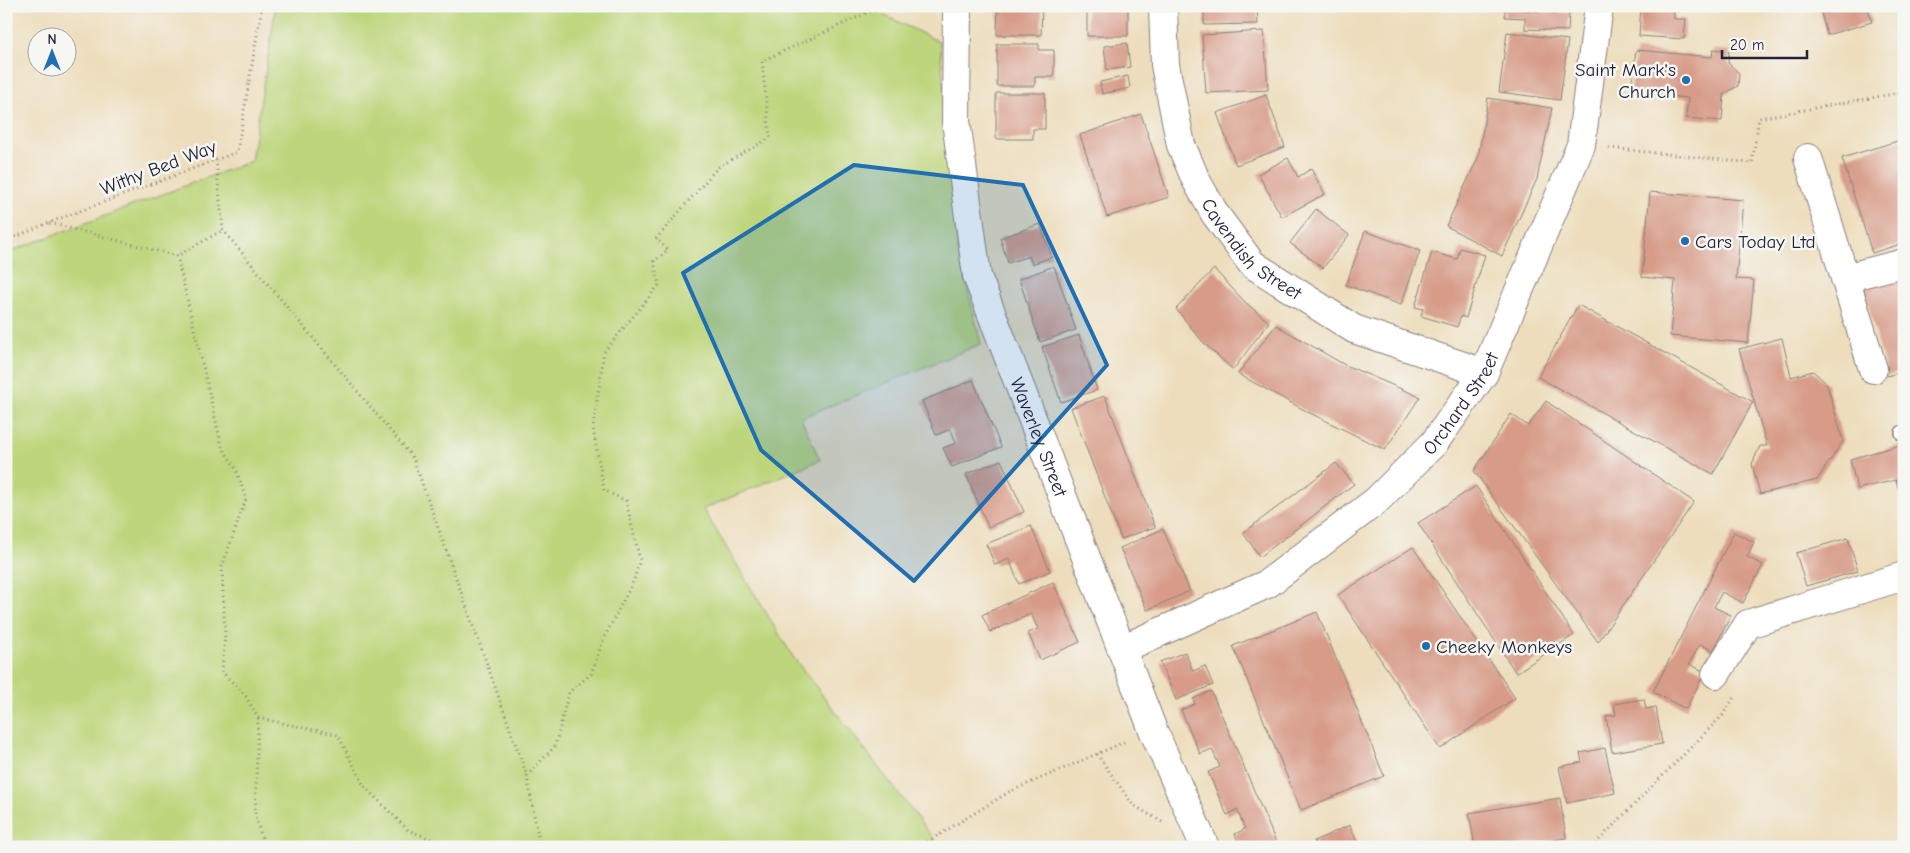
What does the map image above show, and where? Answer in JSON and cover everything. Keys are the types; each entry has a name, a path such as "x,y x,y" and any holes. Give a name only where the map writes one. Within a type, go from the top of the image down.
{"street":[{"name":"Waverley Street","path":"957,6 956,121 977,276 1154,730 1205,847"},
{"name":"Cavendish Street","path":"1163,6 1165,65 1181,145 1196,180 1215,214 1252,264 1354,328 1484,373"},
{"name":"Orchard Street","path":"1122,649 1267,584 1376,501 1434,443 1484,373 1581,145 1600,6"},
{"path":"1808,158 1873,369"},
{"path":"1845,278 1904,263"},
{"path":"1716,674 1748,624 1904,576"}],"path":[{"name":"Withy Bed Way","path":"6,241 48,223 237,152 262,6"},
{"path":"527,776 555,746 569,692 591,674 604,638 634,580 640,560 626,500 604,490 593,428 604,352 659,285 654,261 668,250 656,239 717,168 770,138 762,61 882,6"},
{"path":"1581,145 1752,163 1759,118 1904,92"},
{"path":"216,160 223,230 413,458 527,776 540,847"},
{"path":"48,223 177,256 223,230"},
{"path":"177,256 222,447 236,469 246,499 222,566 225,634 222,672 245,695 258,718 255,816 265,847"},
{"path":"1592,847 1723,715 1739,690"},
{"path":"258,718 338,735 364,786 389,812 408,830 451,847"},
{"path":"919,847 1010,792 1097,754 1133,806 1163,823 1190,813"}],"highlighted area":[{"path":"854,165 1023,185 1107,365 914,581 761,450 683,273"}],"green space":[{"path":"276,6 865,6 940,42 958,250 981,344 801,418 820,460 703,509 793,657 940,847 6,847 6,253 251,161"}],"building":[{"path":"998,6 1042,6 1041,35 997,35"},
{"path":"1087,6 1128,6 1128,36 1087,36"},
{"path":"1204,6 1257,6 1258,24 1204,25"},
{"path":"1641,6 1674,6 1674,19 1686,19 1684,39 1639,36"},
{"path":"1819,6 1867,6 1872,22 1827,35"},
{"path":"1505,9 1569,13 1568,31 1525,29 1525,18 1505,17"},
{"path":"1264,31 1268,90 1206,93 1202,35"},
{"path":"1507,32 1568,40 1560,100 1499,92"},
{"path":"1127,43 1130,67 1107,70 1104,46"},
{"path":"997,44 1039,44 1039,50 1054,50 1054,77 1035,77 1035,86 997,86"},
{"name":"Saint Mark's Church","path":"1713,49 1729,51 1728,63 1739,73 1738,86 1724,94 1722,121 1686,118 1688,98 1631,92 1636,50 1712,57"},
{"path":"1128,76 1130,88 1102,94 1100,82"},
{"path":"996,93 1045,93 1045,129 1033,129 1033,139 996,139"},
{"path":"1266,95 1285,147 1236,165 1217,113"},
{"path":"1488,98 1552,108 1537,179 1502,256 1446,226 1478,158"},
{"path":"1141,114 1169,197 1107,217 1080,135"},
{"path":"1904,139 1904,243 1872,253 1842,158"},
{"path":"1288,158 1298,177 1311,169 1325,194 1282,217 1258,174"},
{"path":"1650,192 1743,200 1736,279 1754,280 1748,343 1670,336 1675,280 1642,277"},
{"path":"1316,209 1349,235 1323,268 1290,243"},
{"path":"1040,224 1052,257 1032,264 1029,256 1008,263 1000,238"},
{"path":"1365,231 1420,251 1401,305 1346,285"},
{"path":"1460,248 1485,255 1466,318 1461,316 1457,327 1421,316 1423,309 1415,307 1432,252 1457,259"},
{"path":"1054,266 1076,330 1040,342 1019,279"},
{"path":"1214,269 1245,302 1269,322 1233,370 1202,341 1176,309"},
{"path":"1904,275 1904,371 1887,376 1863,286"},
{"path":"1578,305 1753,402 1713,474 1538,377"},
{"path":"1276,325 1343,364 1420,397 1385,450 1310,413 1238,374"},
{"path":"1079,335 1097,390 1061,402 1042,347"},
{"path":"1782,338 1791,377 1813,371 1827,384 1843,441 1817,480 1760,494 1752,464 1760,446 1767,446 1739,349"},
{"path":"973,380 1001,447 952,467 943,448 956,443 951,429 936,435 922,401"},
{"path":"1105,396 1155,527 1121,539 1071,408"},
{"path":"1546,401 1694,502 1598,642 1474,471 1511,414 1528,426"},
{"path":"1904,444 1904,506 1896,480 1857,489 1850,459"},
{"path":"1001,460 1024,512 988,527 966,474"},
{"path":"1336,463 1354,484 1260,557 1243,533"},
{"path":"1476,486 1574,635 1516,673 1418,523"},
{"path":"1031,526 1050,571 1019,584 1009,559 995,565 986,544"},
{"path":"1163,529 1190,591 1147,610 1120,548"},
{"path":"1734,532 1754,542 1747,557 1763,565 1743,603 1722,592 1714,607 1731,615 1713,651 1700,644 1689,664 1705,672 1686,709 1653,692"},
{"path":"1848,538 1858,571 1806,586 1796,553"},
{"name":"Cheeky Monkeys","path":"1413,547 1515,698 1440,749 1338,595"},
{"path":"1053,582 1080,642 1040,660 1028,633 1038,629 1031,614 990,632 982,615"},
{"path":"1317,612 1384,776 1301,810 1233,646"},
{"path":"1185,652 1193,671 1205,666 1213,685 1176,700 1160,662"},
{"path":"1211,691 1278,847 1241,847 1235,834 1245,829 1237,810 1227,815 1208,772 1220,767 1212,749 1200,754 1181,710 1195,704 1193,699"},
{"path":"1644,699 1646,709 1656,707 1662,744 1612,752 1606,716 1616,715 1614,704"},
{"path":"1605,748 1615,793 1567,803 1559,767 1582,762 1580,753"},
{"path":"1560,798 1566,838 1511,847 1475,847 1469,813"},
{"path":"1350,825 1359,847 1316,847 1314,841"}],"place":[{"name":"Saint Mark's Church","path":"1686,80"},
{"name":"Cars Today Ltd","path":"1685,241"},
{"name":"Cheeky Monkeys","path":"1426,646"}]}
